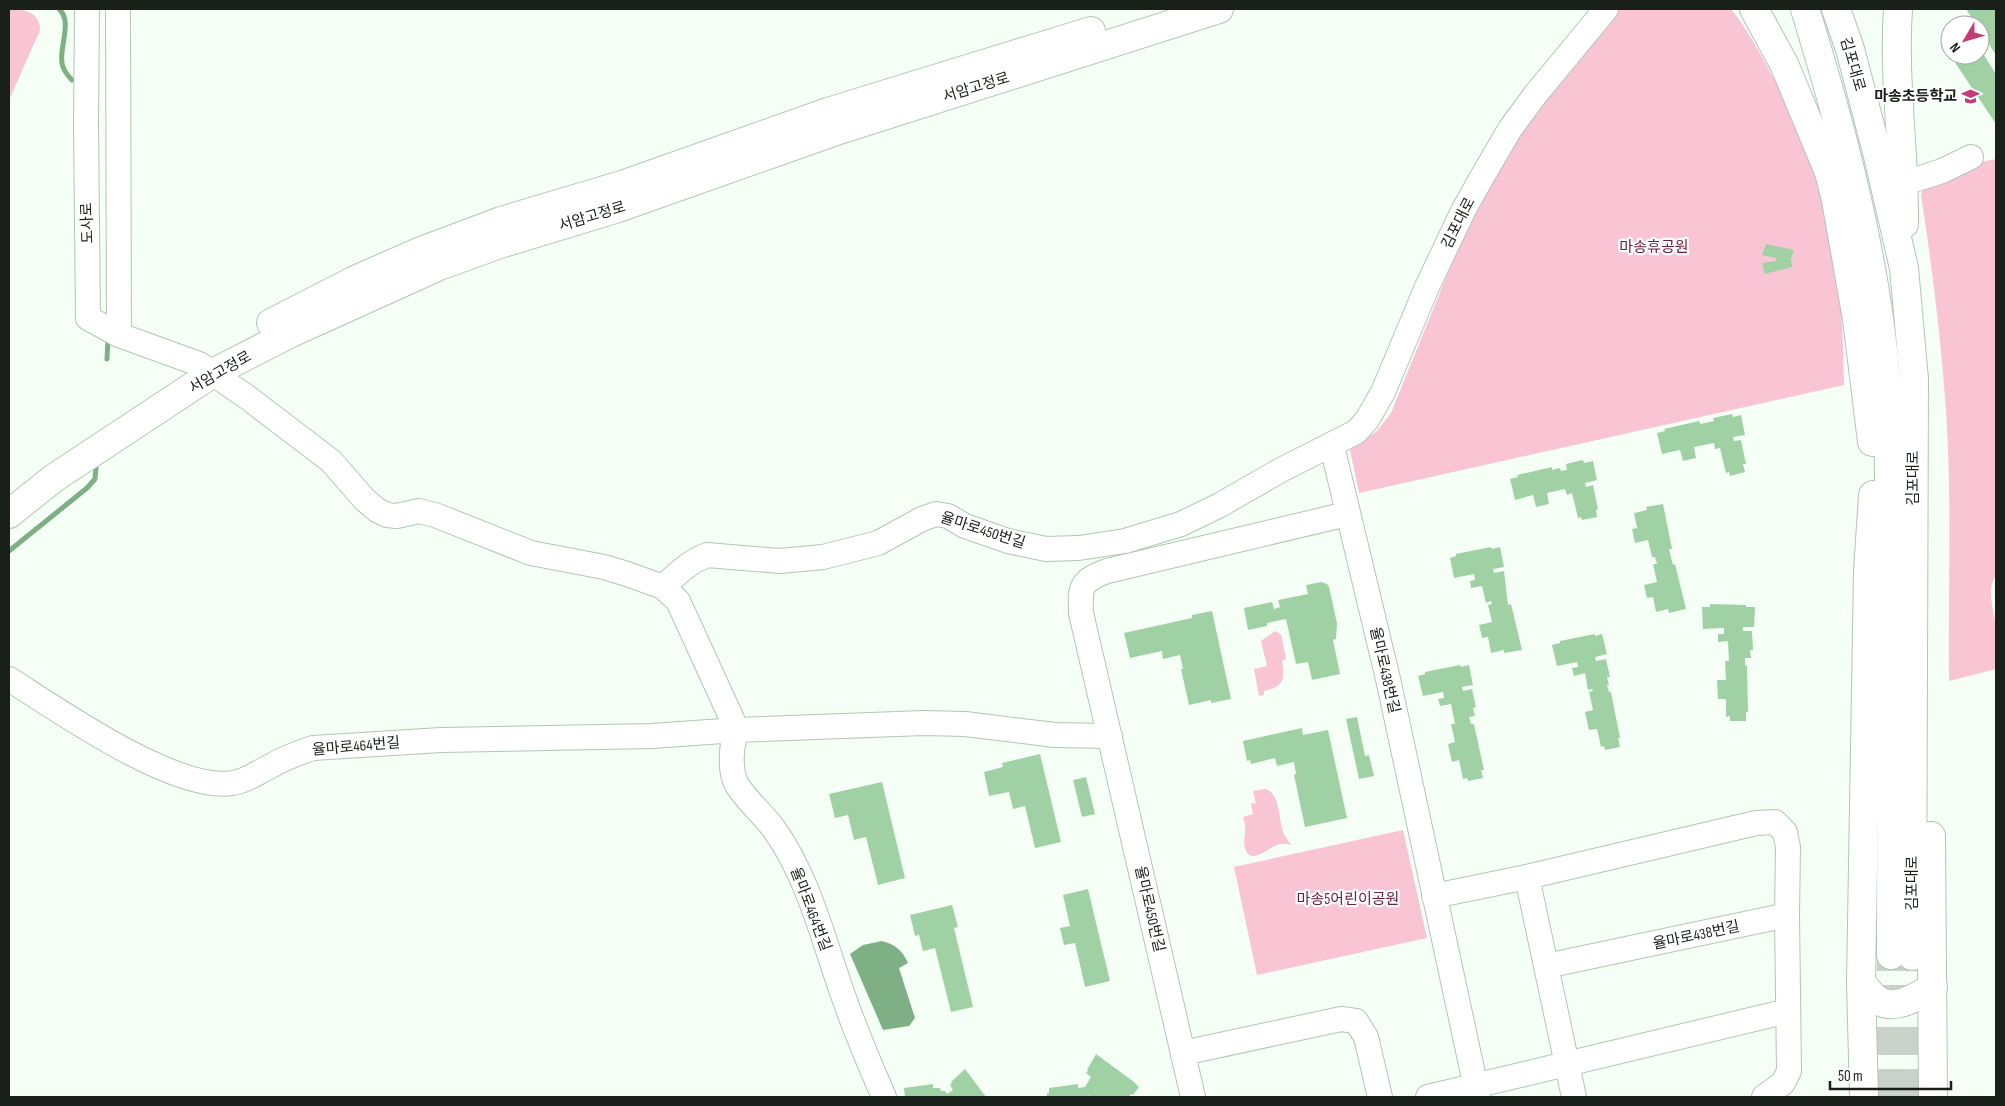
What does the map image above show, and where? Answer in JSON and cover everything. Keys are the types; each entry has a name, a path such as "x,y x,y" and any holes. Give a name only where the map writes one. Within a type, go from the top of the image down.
{"main road":[{"name":"서암고정로","path":"9,514 54,478 273,321 355,280 421,251 483,228 625,184 828,112 1159,9"},
{"name":"서암고정로","path":"9,491 112,419 206,368 291,333 439,266 500,244 616,209 833,132 1219,9"},
{"path":"1754,9 1784,64 1829,172 1836,200 1857,319 1875,460"},
{"name":"김포대로","path":"1805,9 1830,88 1858,202 1874,284 1886,379 1902,955 1914,379 1904,268 1878,156 1850,49 1836,9"},
{"path":"1898,9 1896,62 1905,184 1904,268"},
{"path":"1864,1097 1861,983 1868,571 1875,460 1886,379"},
{"path":"1914,379 1930,471 1933,1097"},
{"path":"1861,983 1876,1000 1887,1004 1911,1001 1932,988"}],"street":[{"name":"도사로","path":"87,9 88,318 119,335 206,368"},
{"path":"118,9 119,335"},
{"name":"김포대로","path":"1332,446 1356,432 1371,415 1383,392 1447,242 1510,129 1535,95 1606,9"},
{"path":"1905,184 1942,171 1972,156"},
{"path":"206,368 332,461 365,500 377,510 387,515 397,516 419,511 436,515 531,553 604,567 663,587 678,601 737,730 924,723 965,724 1056,735 1110,736"},
{"name":"율마로438번길","path":"1332,446 1388,679 1477,1092"},
{"name":"율마로450번길","path":"663,587 696,559 707,556 780,561 823,557 878,543 922,519 936,514 948,516 965,526 1008,541 1046,549 1079,548 1125,541 1154,533 1197,516 1281,470 1332,446"},
{"name":"율마로450번길","path":"1194,1097 1081,613 1080,592 1089,577 1116,569 1347,514"},
{"name":"율마로464번길","path":"9,679 89,730 139,757 177,775 218,785 234,783 249,778 293,755 313,748 441,740 652,736 737,730 732,742 732,763 737,784 774,830 802,880 845,1001 884,1097"},
{"path":"1434,896 1528,877 1756,823 1776,822 1785,832 1788,847 1789,1071 1784,1083 1764,1097"},
{"path":"1528,877 1574,1097"},
{"name":"율마로438번길","path":"1546,966 1787,915"},
{"path":"1428,1097 1477,1092 1567,1064 1788,1011"},
{"path":"1184,1052 1341,1019 1356,1021 1366,1037 1380,1097"}],"green space":[{"path":"9,9 25,11 34,15 40,30 9,100"},
{"name":"마송휴공원","path":"1620,9 1731,9 1752,39 1794,120 1821,197 1834,251 1840,292 1844,385 1359,493 1350,450 1377,431 1391,413 1460,243 1481,197 1510,145 1593,39"},
{"path":"1996,159 1996,575 1991,588 1991,601 1996,629 1996,669 1949,681 1948,444 1942,356 1921,195 1923,188 1976,163"},
{"path":"1275,631 1281,634 1286,659 1282,661 1283,678 1276,687 1264,691 1264,695 1259,696 1254,669 1267,666 1261,641"},
{"path":"1265,789 1274,795 1283,832 1292,845 1279,844 1260,854 1251,856 1247,853 1244,846 1245,828 1243,817 1253,814 1251,804 1256,804 1253,791"},
{"name":"마송5어린이공원","path":"1403,830 1427,938 1257,975 1234,867"}],"shaded area":[{"path":"882,941 898,949 908,963 899,968 915,1018 909,1026 883,1030 850,954 863,945"}],"building":[{"path":"1966,9 1996,9 1996,55 1990,46 1990,15 1970,15"},
{"path":"1957,65 1990,65 1996,74 1996,124"},
{"path":"1766,244 1794,250 1791,259 1792,267 1765,274 1762,263 1776,261 1776,258 1762,255"},
{"path":"1732,414 1733,417 1741,415 1745,435 1733,437 1734,441 1741,440 1746,464 1743,464 1745,472 1730,476 1729,472 1726,473 1720,448 1715,449 1714,443 1694,447 1696,458 1683,461 1680,450 1662,454 1657,433 1665,431 1664,429 1699,421 1700,424 1714,421 1713,418"},
{"path":"1583,460 1584,463 1593,461 1597,480 1585,483 1586,487 1593,485 1598,509 1596,510 1597,517 1582,520 1581,517 1578,518 1572,493 1567,495 1565,489 1547,493 1549,504 1536,507 1533,495 1515,500 1510,479 1518,477 1517,475 1552,467 1552,470 1560,468 1561,471 1567,470 1566,464"},
{"path":"1663,504 1672,549 1669,549 1673,565 1675,564 1686,609 1669,613 1668,609 1656,612 1653,597 1647,598 1644,585 1657,582 1653,564 1657,564 1655,557 1652,557 1648,540 1635,543 1632,529 1637,528 1634,513 1647,510 1646,507"},
{"path":"1491,547 1492,549 1500,547 1504,567 1493,569 1494,573 1504,571 1508,605 1511,604 1522,650 1504,653 1504,650 1491,653 1488,637 1482,638 1479,625 1492,622 1488,605 1492,604 1491,601 1486,603 1482,586 1471,588 1470,581 1475,580 1474,574 1454,578 1450,558 1456,556 1456,554"},
{"path":"1321,582 1329,587 1337,623 1336,639 1333,640 1340,674 1312,680 1308,662 1296,664 1286,619 1248,630 1244,608 1272,602 1274,609 1280,607 1278,600 1308,594 1306,585"},
{"path":"1710,604 1755,607 1754,627 1743,627 1743,631 1752,631 1753,650 1750,650 1751,658 1745,658 1745,666 1747,665 1748,712 1746,712 1746,721 1730,721 1730,716 1726,717 1726,699 1718,699 1717,680 1726,680 1725,661 1729,661 1728,641 1718,642 1718,634 1724,634 1724,628 1703,629 1702,607 1710,607"},
{"path":"1212,611 1231,699 1211,703 1211,700 1189,705 1180,655 1163,659 1162,651 1130,658 1124,633 1192,618 1192,615"},
{"path":"1595,634 1595,636 1602,634 1607,654 1595,657 1596,661 1606,659 1610,677 1607,677 1609,685 1607,685 1609,692 1611,692 1620,738 1618,738 1620,747 1605,750 1604,746 1601,747 1597,729 1589,730 1585,712 1593,710 1589,692 1593,691 1592,689 1588,690 1585,673 1574,676 1572,668 1578,667 1577,662 1557,666 1552,645 1560,643 1560,641"},
{"path":"1460,665 1461,667 1469,665 1473,685 1462,687 1463,691 1472,689 1476,707 1473,708 1475,716 1469,717 1471,724 1474,724 1484,770 1481,770 1483,778 1468,781 1467,778 1463,779 1459,760 1452,762 1448,744 1455,742 1451,724 1455,724 1451,704 1440,706 1438,699 1444,698 1443,692 1423,696 1418,676 1425,674 1425,672"},
{"path":"1357,717 1365,756 1369,755 1374,776 1359,779 1346,719"},
{"path":"1302,728 1303,735 1328,730 1347,818 1305,827 1294,775 1296,774 1294,762 1277,766 1275,758 1251,764 1250,760 1247,761 1243,741"},
{"path":"1040,754 1061,842 1035,848 1025,806 1013,809 1009,792 989,796 984,772 1003,767 1002,763"},
{"path":"1086,777 1095,814 1082,817 1073,780"},
{"path":"882,782 905,878 878,885 866,837 854,840 848,815 835,818 829,794"},
{"path":"1088,889 1110,981 1085,987 1075,943 1064,945 1060,928 1070,926 1063,895"},
{"path":"952,905 958,927 954,928 973,1007 951,1012 935,948 923,951 919,935 915,936 910,915"},
{"path":"1096,1054 1139,1087 1133,1095 1131,1094 1128,1097 1090,1097 1088,1095 1087,1097 1047,1097 1049,1088 1078,1084 1078,1088 1085,1087 1091,1077 1086,1073 1087,1070"},
{"path":"965,1069 986,1097 905,1097 904,1088 933,1084 933,1088 940,1088 941,1091 945,1091 947,1094 953,1090 950,1085 951,1082"}],"waterway":[{"path":"59,9 65,20 62,63 63,68 72,80"},
{"path":"107,359 108,338"},
{"path":"9,551 87,488 95,479 96,468"}],"tunnel":[{"path":"1890,1097 1891,955"},
{"path":"1911,1097 1912,956"}],"place":[{"name":"마송초등학교","path":"1971,96"}]}
